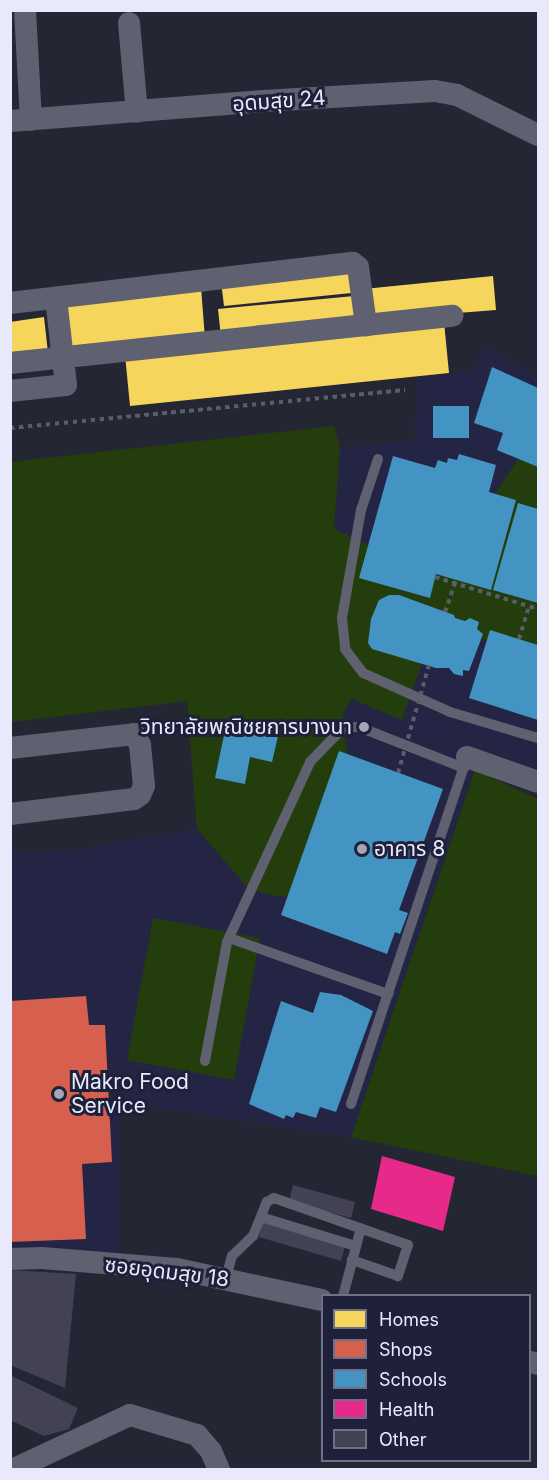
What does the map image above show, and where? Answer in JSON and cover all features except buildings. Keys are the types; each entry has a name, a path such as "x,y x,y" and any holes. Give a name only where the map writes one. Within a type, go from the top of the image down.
{"street":[{"path":"21,120 25,10"},
{"path":"129,23 137,112"},
{"name":"อุดมสุข 24","path":"21,120 263,101 435,92 457,95 538,135"},
{"path":"10,303 353,263 358,267 366,325"},
{"path":"10,391 66,385 56,298"},
{"path":"10,363 453,316"},
{"path":"10,748 134,734 140,745 144,786 140,795 134,799 10,814"},
{"path":"465,763 538,782"},
{"name":"ซอยอุดมสุข 18","path":"10,1258 42,1258 177,1269 321,1299"},
{"path":"12,1470 130,1415 197,1435 211,1451 219,1470"}],"lane":[{"path":"378,459 361,510 342,618 345,649 363,672 450,712 538,738"},
{"path":"205,1061 229,938 310,762 343,728 359,727 465,763 351,1104"},
{"path":"229,938 388,994"},
{"path":"226,1278 232,1256 253,1236 267,1202 274,1198 408,1245 398,1276 352,1260"},
{"path":"261,1217 356,1246"},
{"path":"344,1294 361,1228"}],"path":[{"path":"10,428 405,390"},
{"path":"435,577 538,609"},
{"path":"445,612 455,583"},
{"path":"519,639 529,606"},
{"path":"398,773 429,665"}],"shaded area":[{"name":"วิทยาลัยพณิชยการบางนา","path":"486,347 538,377 538,771 465,746 475,770 351,1137 120,1102 118,1256 11,1256 11,854 82,849 196,829 189,708 322,697 340,448 414,440 418,377 472,372"}],"green space":[{"path":"334,426 340,448 334,529 440,577 526,447 538,451 538,656 435,625 402,720 352,699 343,713 348,764 302,898 276,896 249,889 197,829 187,701 11,722 10,462"},
{"path":"475,770 538,799 538,1176 351,1137"},
{"path":"153,918 260,938 234,1080 127,1060"}],"place":[{"name":"วิทยาลัยพณิชยการบางนา","path":"364,727"},
{"name":"อาคาร 8","path":"362,849"},
{"name":"Makro Food Service","path":"59,1094"}]}
